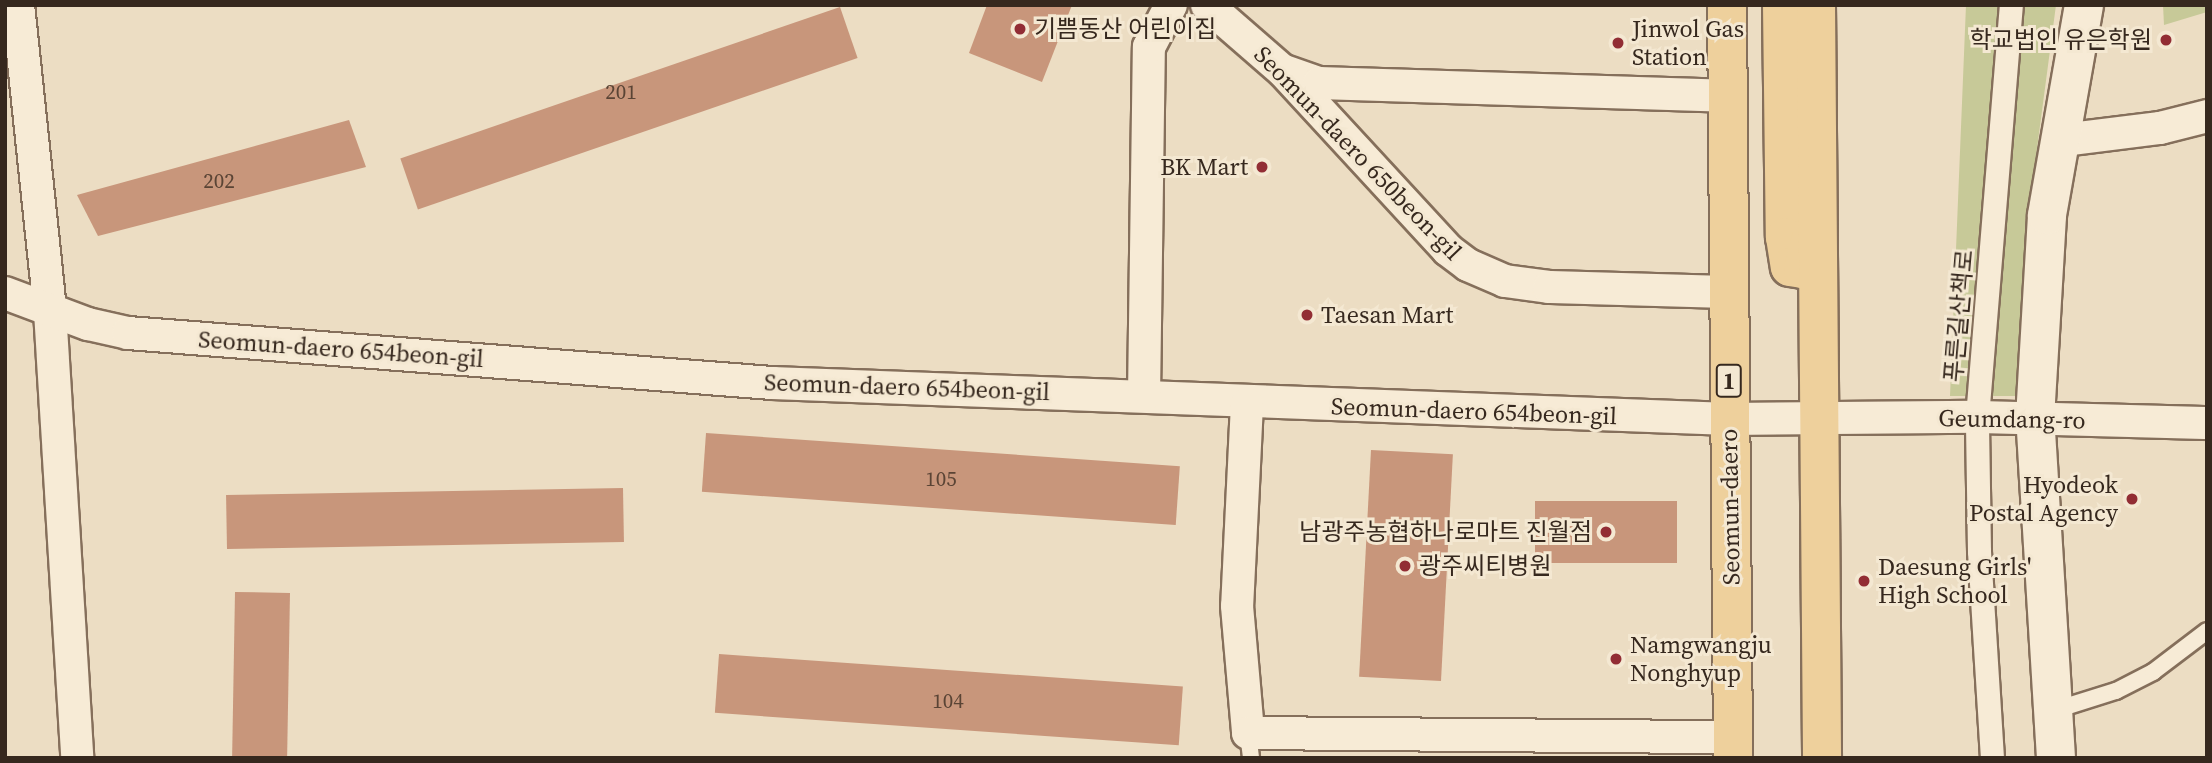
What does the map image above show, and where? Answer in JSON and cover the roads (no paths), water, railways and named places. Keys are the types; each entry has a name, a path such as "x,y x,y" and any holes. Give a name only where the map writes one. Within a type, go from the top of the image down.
{"main road":[{"name":"Seomun-daero","path":"1727,5 1725,96 1733,747"},
{"path":"1782,5 1785,237 1790,267 1803,269 1806,263 1815,207"},
{"path":"1816,5 1815,207 1822,758"}],"street":[{"path":"18,5 50,311 77,758"},
{"path":"1144,396 1149,47 1171,5"},
{"name":"Seomun-daero 650beon-gil","path":"1207,5 1283,71 1448,250 1487,275 1549,287 1728,292"},
{"name":"푸른길산책로","path":"1992,758 1979,551 1978,417 2011,5"},
{"path":"2056,758 2050,711 2035,418 2047,215 2063,140 2084,5"},
{"path":"1283,71 1319,83 1725,96"},
{"path":"2063,140 2161,128 2207,116"},
{"name":"Seomun-daero 654beon-gil","path":"5,293 50,311 128,333 772,383 1144,396 1247,404 1729,419 1817,419"},
{"path":"1247,404 1237,607 1250,746 1733,747"},
{"name":"Geumdang-ro","path":"1817,419 1978,417 2207,423"}],"lane":[{"path":"2050,711 2116,691 2153,672 2207,631"}],"place":[{"name":"기쁨동산 어린이집","path":"1020,29"},
{"name":"학교법인 유은학원","path":"2166,40"},
{"name":"Jinwol Gas Station","path":"1618,43"},
{"name":"BK Mart","path":"1262,167"},
{"name":"Taesan Mart","path":"1307,315"},
{"name":"Hyodeok Postal Agency","path":"2132,499"},
{"name":"남광주농협하나로마트 진월점","path":"1606,532"},
{"name":"광주씨티병원","path":"1405,566"},
{"name":"Daesung Girls' High School","path":"1864,581"},
{"name":"Namgwangju Nonghyup","path":"1616,659"}]}
